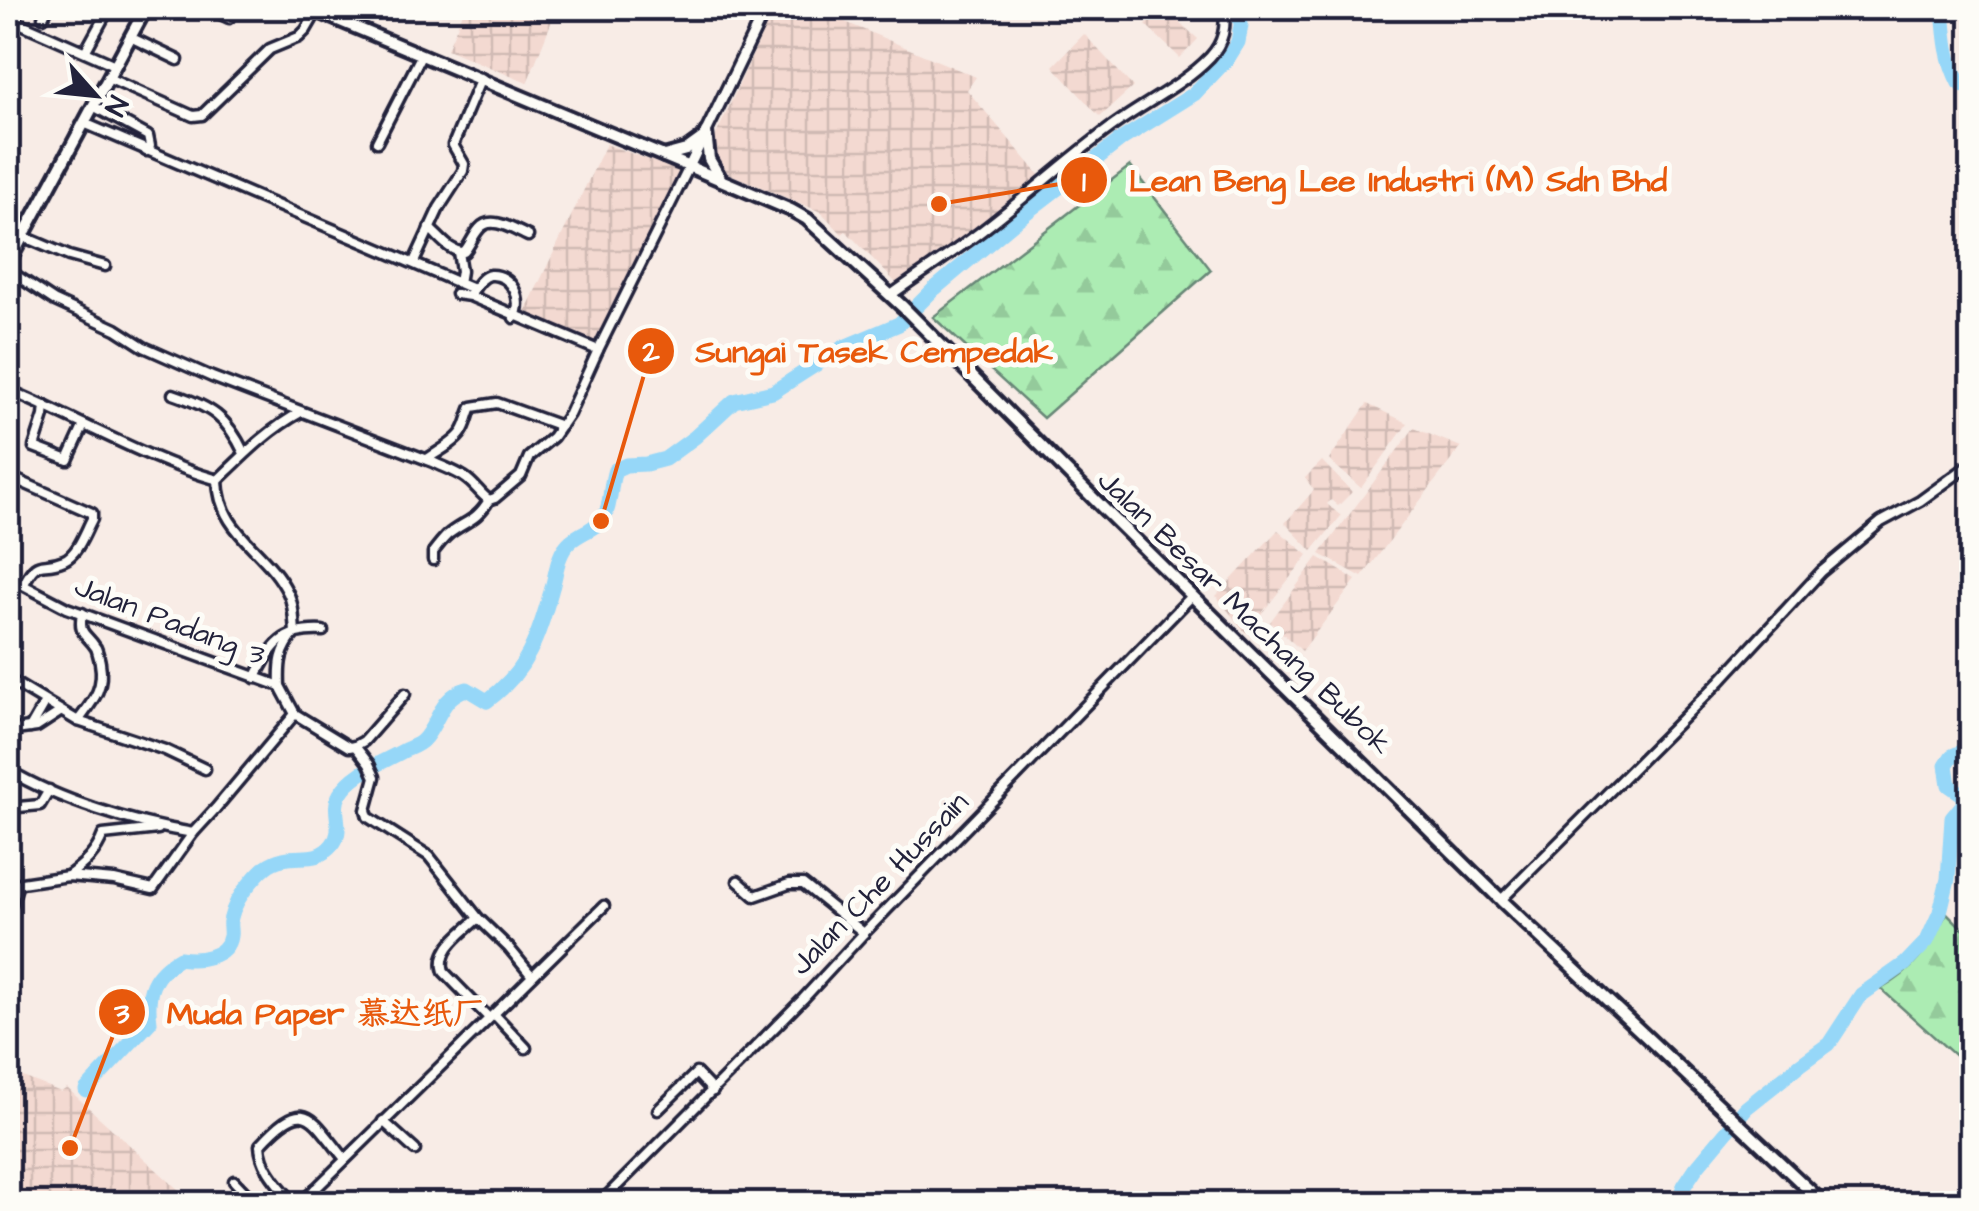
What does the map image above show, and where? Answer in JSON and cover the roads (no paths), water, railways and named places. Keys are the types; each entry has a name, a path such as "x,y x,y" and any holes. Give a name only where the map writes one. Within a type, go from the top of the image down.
{"main road":[{"path":"8,267 146,8"},
{"path":"313,9 689,167"},
{"path":"663,156 686,150 705,135 709,159 723,181"},
{"name":"Jalan Besar Machang Bubok","path":"689,167 807,220 891,295 1501,900 1824,1204"}],"street":[{"path":"86,50 108,8"},
{"path":"208,8 229,18"},
{"path":"433,560 433,552 449,534 481,514 489,500 522,476 529,458 553,437 569,414 766,8"},
{"path":"891,295 980,232 1093,140 1201,64 1221,42 1226,27 1224,8"},
{"path":"108,78 193,116 202,114 270,49 299,37 306,30 313,9"},
{"path":"8,18 115,65"},
{"path":"130,37 178,60"},
{"path":"376,142 421,56"},
{"path":"414,262 463,171 464,164 453,145 481,78"},
{"path":"93,106 148,136 150,146 146,151"},
{"path":"84,123 414,262 458,282 515,316 598,350"},
{"path":"429,228 458,252 464,252 486,223 494,222 528,236"},
{"path":"22,236 69,256 106,266"},
{"path":"458,252 458,282"},
{"path":"8,267 55,301 144,347 426,459 465,477 489,500"},
{"path":"456,294 471,292 488,276 495,276 518,294 520,303 515,316"},
{"path":"8,390 116,440 218,480"},
{"path":"173,394 210,409 226,421 244,453"},
{"path":"426,459 460,435 472,407 488,402 561,426"},
{"path":"45,406 34,447 47,454 68,460 84,424"},
{"path":"280,686 280,660 294,632 288,593 224,512 218,480 276,426 301,412"},
{"path":"1501,900 1720,681 1821,572 1881,522 1920,501 1972,463"},
{"path":"8,476 92,514 75,551 64,560 38,565 24,584"},
{"name":"Jalan Padang 3","path":"8,578 67,608 280,686 295,714 348,747 355,746"},
{"name":"Jalan Che Hussain","path":"600,1204 1192,596"},
{"path":"78,720 99,694 102,683 97,649 82,634 82,613"},
{"path":"255,678 272,648 282,639 294,632 324,631"},
{"path":"8,679 60,712 206,769"},
{"path":"404,694 364,742 355,746 375,777 366,810 368,817 429,856 478,918 532,976"},
{"path":"30,728 45,702"},
{"path":"8,732 38,727 60,712"},
{"path":"8,885 68,876 114,880 153,889 192,834 295,714"},
{"path":"8,770 110,814 192,834"},
{"path":"8,808 40,805 49,790"},
{"path":"68,876 87,862 104,835 162,828"},
{"path":"738,881 755,896 789,884 803,884 864,933"},
{"path":"8,914 18,884"},
{"path":"345,1159 316,1124 302,1114 295,1114 276,1127 260,1145 264,1166 297,1204 315,1189 604,906"},
{"path":"478,918 442,956 444,972 526,1048"},
{"path":"658,1110 696,1073 713,1091"},
{"path":"384,1122 415,1150"},
{"path":"234,1181 256,1204"},
{"path":"315,1189 329,1204"}],"waterway":[{"path":"86,1090 150,1022 150,993 157,977 180,958 202,958 217,953 228,943 236,905 259,873 278,860 315,856 332,845 338,833 337,800 352,780 421,742 445,704 458,693 467,689 487,701 513,677 536,637 564,549 605,515 615,470 665,459 734,401 773,392 842,348 899,324 1019,218 1122,139 1194,94 1238,42 1239,8"},
{"path":"1943,8 1951,65 1959,83 1972,89"},
{"path":"1677,1204 1696,1168 1746,1108 1829,1044 1861,995 1905,964 1927,941 1940,912 1948,879 1952,818 1965,802 1965,796 1949,785 1946,765 1952,756 1972,747"},
{"path":"330,1193 339,1204"}],"place":[{"name":"Lean Beng Lee Industri (M) Sdn Bhd","path":"939,204"},
{"name":"Sungai Tasek Cempedak","path":"601,521"},
{"name":"Muda Paper 慕达纸厂","path":"70,1148"}]}
